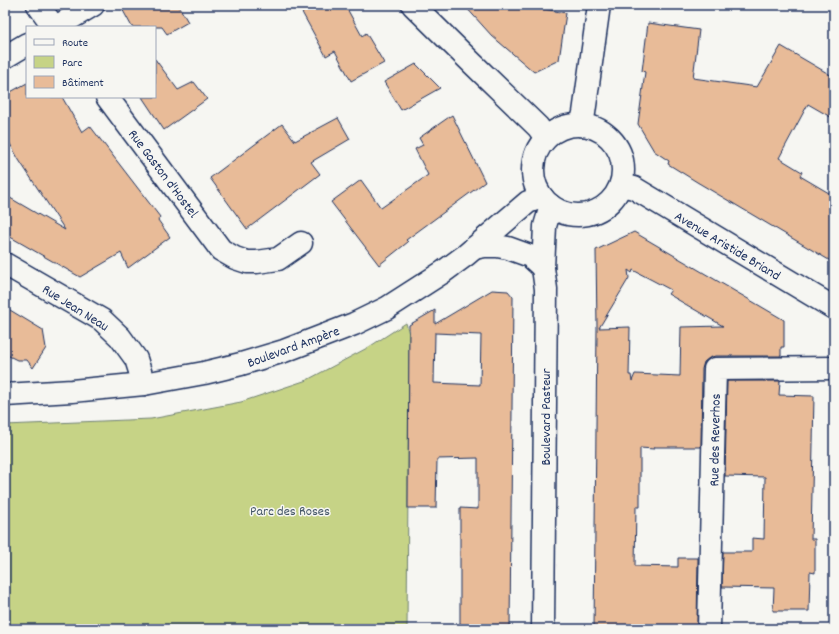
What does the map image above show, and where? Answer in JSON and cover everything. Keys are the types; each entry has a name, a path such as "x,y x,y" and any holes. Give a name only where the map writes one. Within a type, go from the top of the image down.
{"street":[{"path":"38,5 54,26"},
{"path":"57,26 93,5"},
{"path":"413,5 538,127 546,138"},
{"path":"581,125 584,114 600,5"},
{"path":"5,57 26,45"},
{"name":"Rue Gaston d'Hostel","path":"108,98 221,250 235,258 247,262 257,262 278,259 301,243"},
{"path":"581,125 594,127 605,134 614,143 621,156 623,170 621,184 608,204 597,211 574,215 562,212 547,202 535,185 533,171 536,153 546,138 553,132 562,128 581,125"},
{"name":"Avenue Aristide Briand","path":"621,184 634,188 834,308"},
{"name":"Boulevard Ampère","path":"5,395 72,391 144,384 204,373 284,351 354,324 387,308 443,272 528,202 547,202"},
{"name":"Boulevard Pasteur","path":"544,629 546,289 543,268 547,202"},
{"path":"474,248 485,246 508,248 530,256 543,268"},
{"name":"Rue Jean Neau","path":"5,264 102,320 120,337 136,359 144,384"},
{"name":"Rue des Reverhos","path":"710,629 715,369 834,368"}],"green space":[{"name":"Parc des Roses","path":"406,323 409,334 407,629 5,629 5,425 151,419 241,402 307,380 369,347"}],"building":[{"path":"120,5 178,5 188,22 167,34 162,27 131,26"},
{"path":"298,5 345,5 362,36 366,33 384,63 351,81 335,51 326,56"},
{"path":"464,5 521,5 566,13 559,60 534,72 492,36"},
{"path":"648,23 699,30 693,78 757,87 781,46 834,77 834,119 808,104 779,158 802,172 800,176 834,196 834,263 668,164 669,161 654,151 638,124 645,72 642,71"},
{"path":"156,60 178,90 194,82 207,99 164,130 143,98 156,98"},
{"path":"416,64 440,88 401,110 384,82"},
{"path":"26,84 26,98 63,98 82,132 90,126 160,217 158,220 170,237 128,268 121,253 80,277 5,234 5,195 65,230 19,160 5,135 5,95"},
{"path":"452,115 485,182 406,240 408,242 379,265 331,202 361,180 381,208 428,175 415,149 423,145 419,138"},
{"path":"338,118 350,139 311,162 320,174 247,229 210,178 282,124 295,141"},
{"path":"634,232 784,320 784,347 781,347 781,356 715,356 704,362 702,369 701,447 654,447 654,449 640,448 640,507 636,507 635,566 678,567 678,558 698,558 697,629 594,629 597,328 596,250","holes":["628,270 632,273 633,270 671,290 668,294 723,326 681,327 680,376 635,374 632,381 631,375 629,375 630,327 599,328 629,278"]},
{"path":"492,290 508,291 513,297 510,629 460,629 460,508 478,509 478,458 437,459 436,508 408,508 409,325 435,310 435,324","holes":["435,333 481,335 480,385 434,383"]},
{"path":"5,307 43,330 46,348 33,368 27,360 17,360 5,354"},
{"path":"727,381 780,381 779,395 814,396 811,539 815,539 815,573 810,572 809,611 773,611 774,588 722,587 723,552 752,552 752,538 764,539 765,477 725,476"}]}
